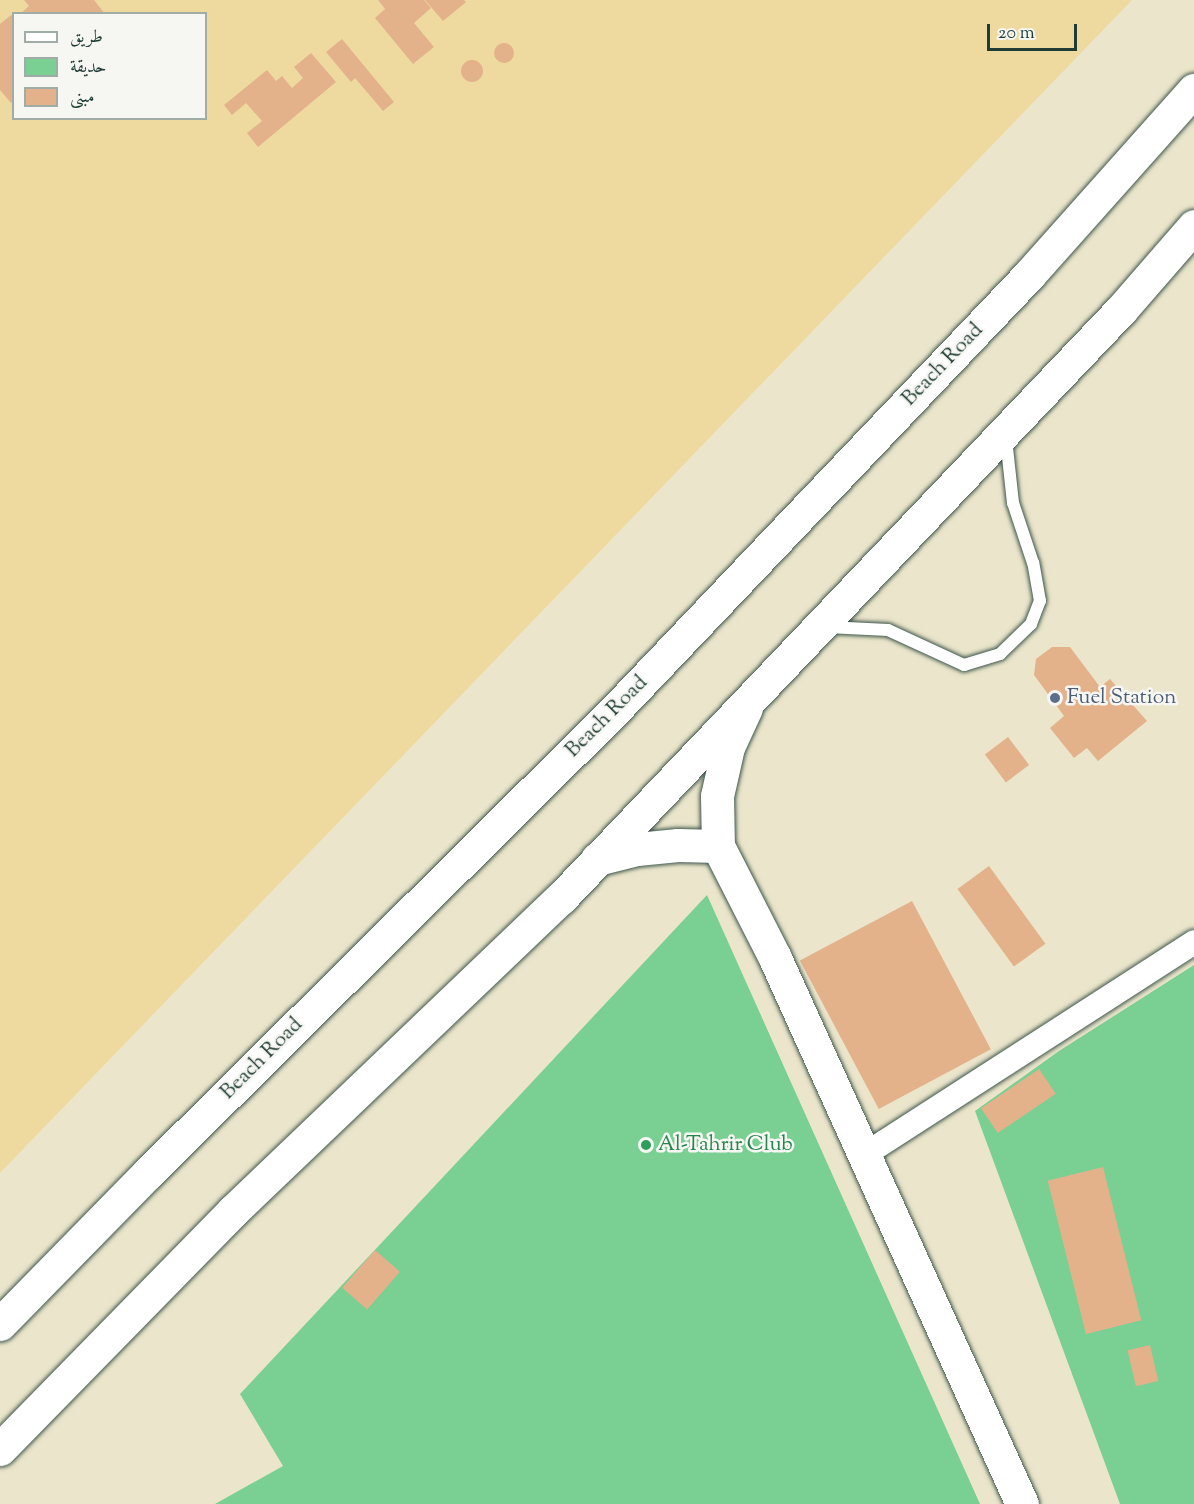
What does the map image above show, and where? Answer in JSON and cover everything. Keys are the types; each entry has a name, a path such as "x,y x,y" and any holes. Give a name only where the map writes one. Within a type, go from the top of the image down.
{"main road":[{"name":"Beach Road","path":"0,1324 165,1156 615,709 1029,275 1194,90"},
{"path":"0,1449 233,1211 561,898 1121,310 1194,226"},
{"path":"749,702 728,747 717,796 718,846 775,958 1022,1504"},
{"path":"597,859 637,849 678,845 718,846"}],"street":[{"path":"864,1155 1194,942"}],"lane":[{"path":"819,627 888,630 964,665 1000,654 1031,624 1040,601 1034,563 1012,503 1006,432"}],"green space":[{"name":"Al-Tahrir Club","path":"707,895 980,1504 215,1504 283,1466 240,1394"},
{"path":"1194,965 1194,1504 1120,1504 975,1111 1059,1051"}],"sand":[{"path":"0,0 1132,0 0,1173"}],"building":[{"path":"24,0 94,0 103,12 22,12 29,6"},
{"path":"378,0 424,0 431,8 414,23 434,47 413,64 375,18 385,9"},
{"path":"425,0 464,0 466,2 443,21"},
{"path":"12,16 11,103 0,90 0,24"},
{"path":"342,39 394,102 383,111 355,78 351,82 326,52"},
{"path":"504,43 511,46 514,53 511,60 504,63 497,60 494,53 497,46"},
{"path":"311,53 336,82 258,147 247,133 262,121 246,103 232,115 224,105 267,70 276,81 282,76 292,88 303,78 294,67"},
{"path":"472,60 480,63 483,71 480,79 472,82 464,79 461,71 464,63"},
{"path":"1052,647 1070,647 1100,687 1110,679 1147,721 1098,761 1087,748 1074,758 1050,728 1064,716 1034,675 1036,659"},
{"path":"1008,737 1029,765 1006,782 985,754"},
{"path":"989,866 1045,944 1014,967 957,889"},
{"path":"912,901 991,1049 879,1109 800,961"},
{"path":"1039,1069 1056,1094 998,1133 981,1108"},
{"path":"1103,1167 1141,1320 1086,1334 1048,1181"},
{"path":"375,1250 400,1272 367,1309 342,1288"},
{"path":"1150,1345 1158,1381 1136,1386 1128,1350"}],"place":[{"name":"Fuel Station","path":"1055,698"},
{"name":"Al-Tahrir Club","path":"646,1145"}]}
